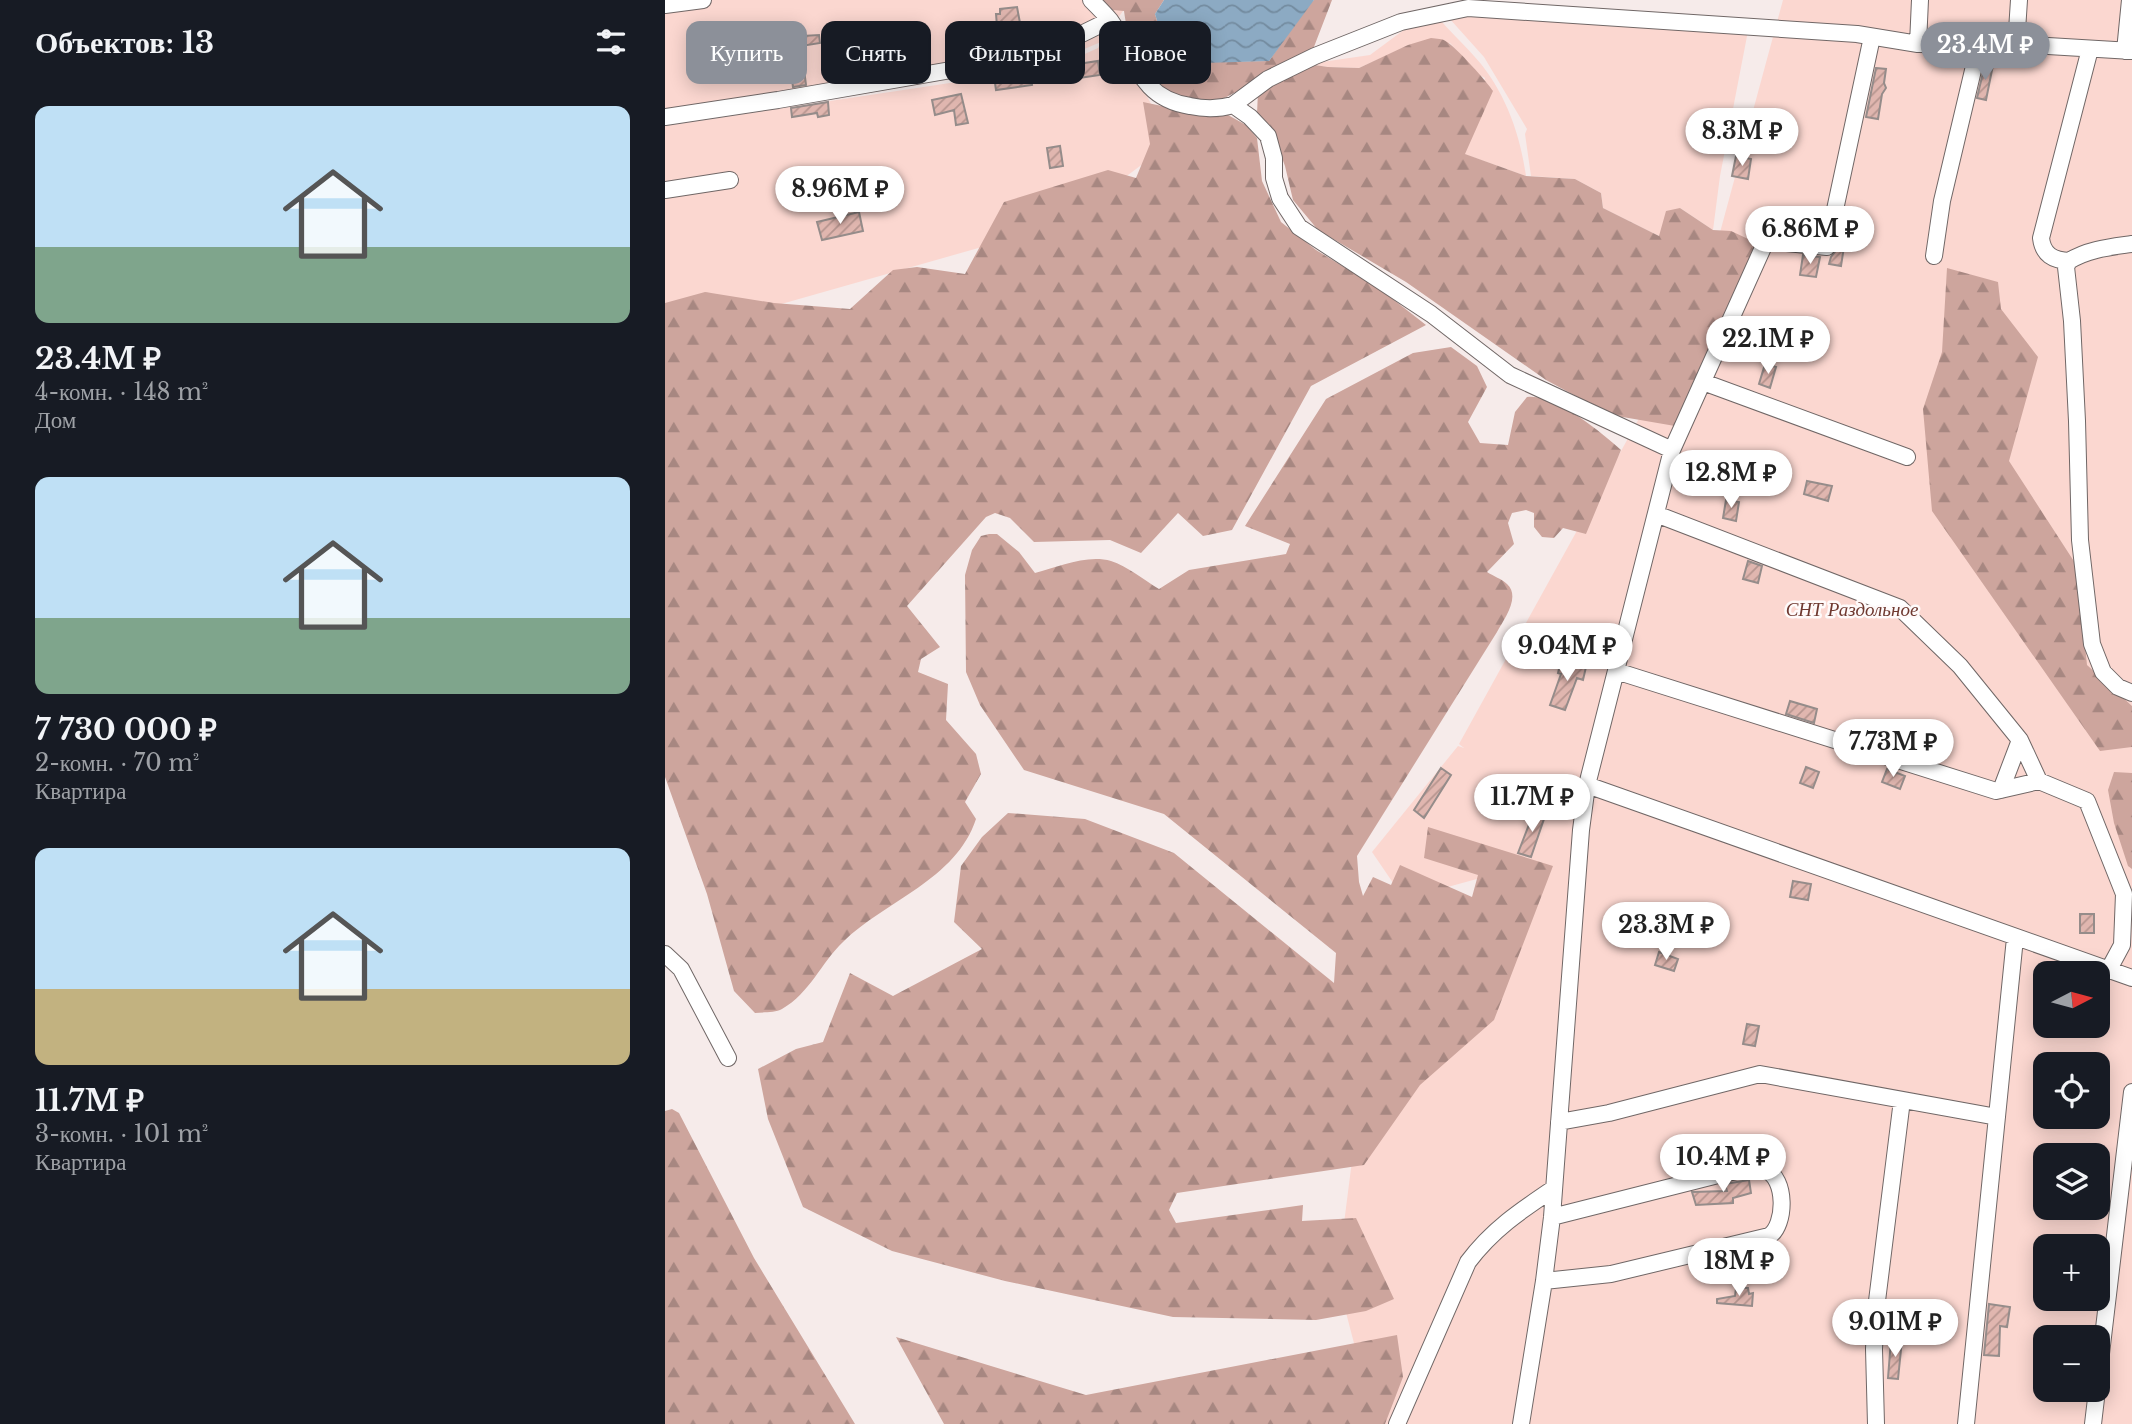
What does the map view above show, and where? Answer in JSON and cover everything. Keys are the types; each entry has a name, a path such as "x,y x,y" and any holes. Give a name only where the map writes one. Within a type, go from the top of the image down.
{"lane":[{"path":"665,5 703,0"},
{"path":"1091,0 1109,20 1144,81 1154,93 1169,102 1191,107 1215,108 1233,105 1268,79 1315,56 1401,22 1468,8 1872,37 1918,44 2129,51 2130,0"},
{"path":"1918,44 1920,0"},
{"path":"2016,46 2019,0"},
{"path":"665,117 1031,56 1109,20"},
{"path":"1521,1424 1545,1281 1552,1217 1581,830 1587,785 1672,450 1766,241 1827,247 1872,37"},
{"path":"1934,256 1942,201 1979,45"},
{"path":"2069,261 2049,257 2043,249 2041,238 2090,49"},
{"path":"1233,105 1250,117 1268,136 1280,198 1299,227 1431,314 1510,375 1672,450"},
{"path":"665,190 730,180"},
{"path":"2132,244 2078,255 2069,261 2066,267 2073,346 2080,540 2092,644 2103,672 2118,687 2132,693"},
{"path":"1703,382 1907,457"},
{"path":"1656,514 1900,608 1960,666 2020,740 2039,781"},
{"path":"1616,671 1996,791 2039,781 2087,801 2124,894 2122,945 2111,965"},
{"path":"2001,790 2020,740"},
{"path":"1587,785 2080,961"},
{"path":"1966,1424 2015,938"},
{"path":"665,954 681,969 728,1058"},
{"path":"2111,972 2132,978"},
{"path":"1559,1122 1609,1113 1760,1074 1997,1116"},
{"path":"2104,1325 2132,1092"},
{"path":"1875,1424 1876,1309 1902,1100"},
{"path":"1545,1281 1611,1274 1769,1236 1776,1232 1780,1222 1780,1187 1775,1176 1765,1170 1750,1170 1722,1174 1552,1217"},
{"path":"1397,1424 1468,1262 1507,1220 1553,1189"},
{"path":"2093,1424 2096,1402"}],"green space":[{"path":"665,0 1131,0 1116,21 1099,21 1099,43 1085,49 1085,21 945,21 945,77 931,79 931,21 821,21 821,84 901,84 665,120"},
{"path":"1103,0 1164,0 1155,14 1157,21 1126,21 1124,11 1113,10"},
{"path":"1314,0 1332,0 1312,52 1213,104 1175,96 1154,84 1211,84 1211,62 1269,61 1308,5"},
{"name":"СНТ Раздольное","path":"1783,0 2132,0 2132,1424 1358,1424 1368,1397 1337,1278 1359,1106 1495,874 1404,899 1372,852 1458,746 1464,748 1459,744 1699,310"},
{"path":"1424,15 1436,15 1490,77 1511,117 1526,176 1464,154 1485,78 1477,74 1450,43 1408,46 1359,68 1308,64 1370,55"},
{"path":"1449,18 1534,18 1619,27 1691,27 1748,31 1720,176 1713,230 1680,208 1659,236 1603,208 1601,193 1575,179 1531,176 1525,134 1527,129 1484,57"},
{"path":"1431,38 1451,45 1493,91 1465,154 1526,176 1575,179 1601,193 1603,208 1659,236 1666,211 1680,208 1713,230 1731,231 1761,245 1675,426 1611,415 1546,380 1406,282 1318,230 1293,200 1285,166 1272,131 1257,114 1258,91 1308,64 1359,68 1408,45"},
{"path":"1099,46 1099,84 1140,84 1172,142 1076,214 1003,241 665,337 665,126 945,84 1085,84 1085,54"},
{"path":"1143,102 1200,114 1228,115 1246,125 1257,138 1262,181 1281,222 1316,250 1380,289 1426,325 1311,386 1232,530 1203,536 1178,513 1141,553 1110,540 1034,542 1010,518 995,513 986,517 907,606 940,647 921,659 918,672 948,684 946,720 976,754 981,774 965,802 976,819 953,858 918,888 860,927 843,942 800,995 779,1010 755,1013 734,991 707,894 665,777 665,303 705,292 774,303 850,309 893,270 917,267 965,274 1004,202 1108,170 1136,178 1150,144"},
{"path":"1947,268 1998,282 2001,309 2038,357 2009,461 2077,566 2087,665 2132,706 2132,747 2100,751 1932,511 1923,409 1942,352"},
{"path":"1451,347 1477,366 1487,387 1468,422 1480,443 1508,445 1515,412 1527,397 1538,397 1577,415 1621,450 1586,534 1563,528 1554,538 1542,537 1534,527 1534,513 1526,510 1512,513 1508,523 1514,544 1487,572 1505,582 1511,589 1510,608 1357,856 1359,882 1363,896 1373,877 1391,885 1400,865 1472,897 1478,875 1424,858 1428,827 1553,866 1494,1020 1420,1085 1364,1165 1177,1193 1169,1210 1176,1223 1303,1205 1302,1221 1356,1218 1394,1299 1366,1311 1316,1320 1173,1317 1005,1281 892,1251 803,1207 768,1119 758,1069 796,1049 823,1042 850,973 893,996 982,949 954,922 961,866 982,837 1008,813 1085,819 1174,853 1334,983 1336,953 1164,814 1024,770 980,705 966,672 965,575 972,550 981,536 989,534 997,534 1019,552 1035,573 1073,562 1102,559 1123,566 1159,589 1189,570 1286,554 1290,544 1245,526 1326,399 1413,353"},
{"path":"2114,772 2132,773 2132,869 2128,866 2114,823 2108,790"},
{"path":"672,1109 679,1113 754,1258 855,1424 665,1424 665,1111"},
{"path":"1397,1335 1403,1377 1385,1424 944,1424 896,1337 1086,1395"}],"water":[{"path":"1164,0 1314,0 1269,61 1211,63 1211,21 1157,21 1155,14"}],"building":[{"path":"1017,7 1020,21 997,21 996,14 1000,14 1000,9"},
{"path":"819,35 820,43 807,45 807,36"},
{"path":"1098,61 1099,75 1085,77 1085,63"},
{"path":"1985,64 1993,65 1986,100 1977,98"},
{"path":"1876,68 1886,69 1886,88 1882,94 1878,119 1866,117"},
{"path":"995,84 1032,84 1032,85 996,90"},
{"path":"961,94 968,123 956,125 954,110 935,115 932,100"},
{"path":"828,102 829,115 818,117 817,113 792,117 791,108"},
{"path":"1060,146 1063,166 1050,168 1047,148"},
{"path":"1736,156 1751,159 1748,179 1732,176"},
{"path":"859,212 863,231 822,240 817,222"},
{"path":"1844,220 1848,221 1841,266 1829,264 1837,249"},
{"path":"1803,255 1820,257 1816,277 1800,275"},
{"path":"1765,364 1776,367 1770,388 1759,384"},
{"path":"1807,481 1832,486 1828,501 1804,494"},
{"path":"1726,500 1739,502 1736,521 1723,518"},
{"path":"1748,561 1762,566 1758,583 1743,579"},
{"path":"1561,660 1586,667 1583,680 1577,678 1565,710 1550,705 1561,674 1558,673"},
{"path":"1790,701 1817,709 1814,723 1786,714"},
{"path":"1806,767 1819,772 1813,788 1800,783"},
{"path":"1441,768 1451,775 1424,818 1414,810"},
{"path":"1887,769 1905,776 1900,789 1882,782"},
{"path":"1535,809 1546,813 1531,857 1518,853"},
{"path":"1793,881 1811,884 1808,900 1790,897"},
{"path":"2080,914 2094,914 2094,933 2080,933"},
{"path":"1641,925 1656,929 1653,945 1637,941"},
{"path":"1659,952 1678,959 1674,971 1655,965"},
{"path":"1747,1024 1759,1026 1755,1046 1743,1044"},
{"path":"1739,1146 1745,1159 1687,1172 1684,1161 1705,1155 1704,1152"},
{"path":"1749,1180 1751,1193 1733,1198 1733,1203 1696,1205 1692,1192 1727,1191 1725,1184"},
{"path":"1736,1288 1748,1288 1749,1294 1753,1293 1752,1306 1717,1303 1717,1299 1735,1296"},
{"path":"1989,1304 2010,1307 2007,1327 2000,1326 1999,1356 1984,1355"},
{"path":"1891,1340 1902,1340 1898,1379 1888,1378"}]}
